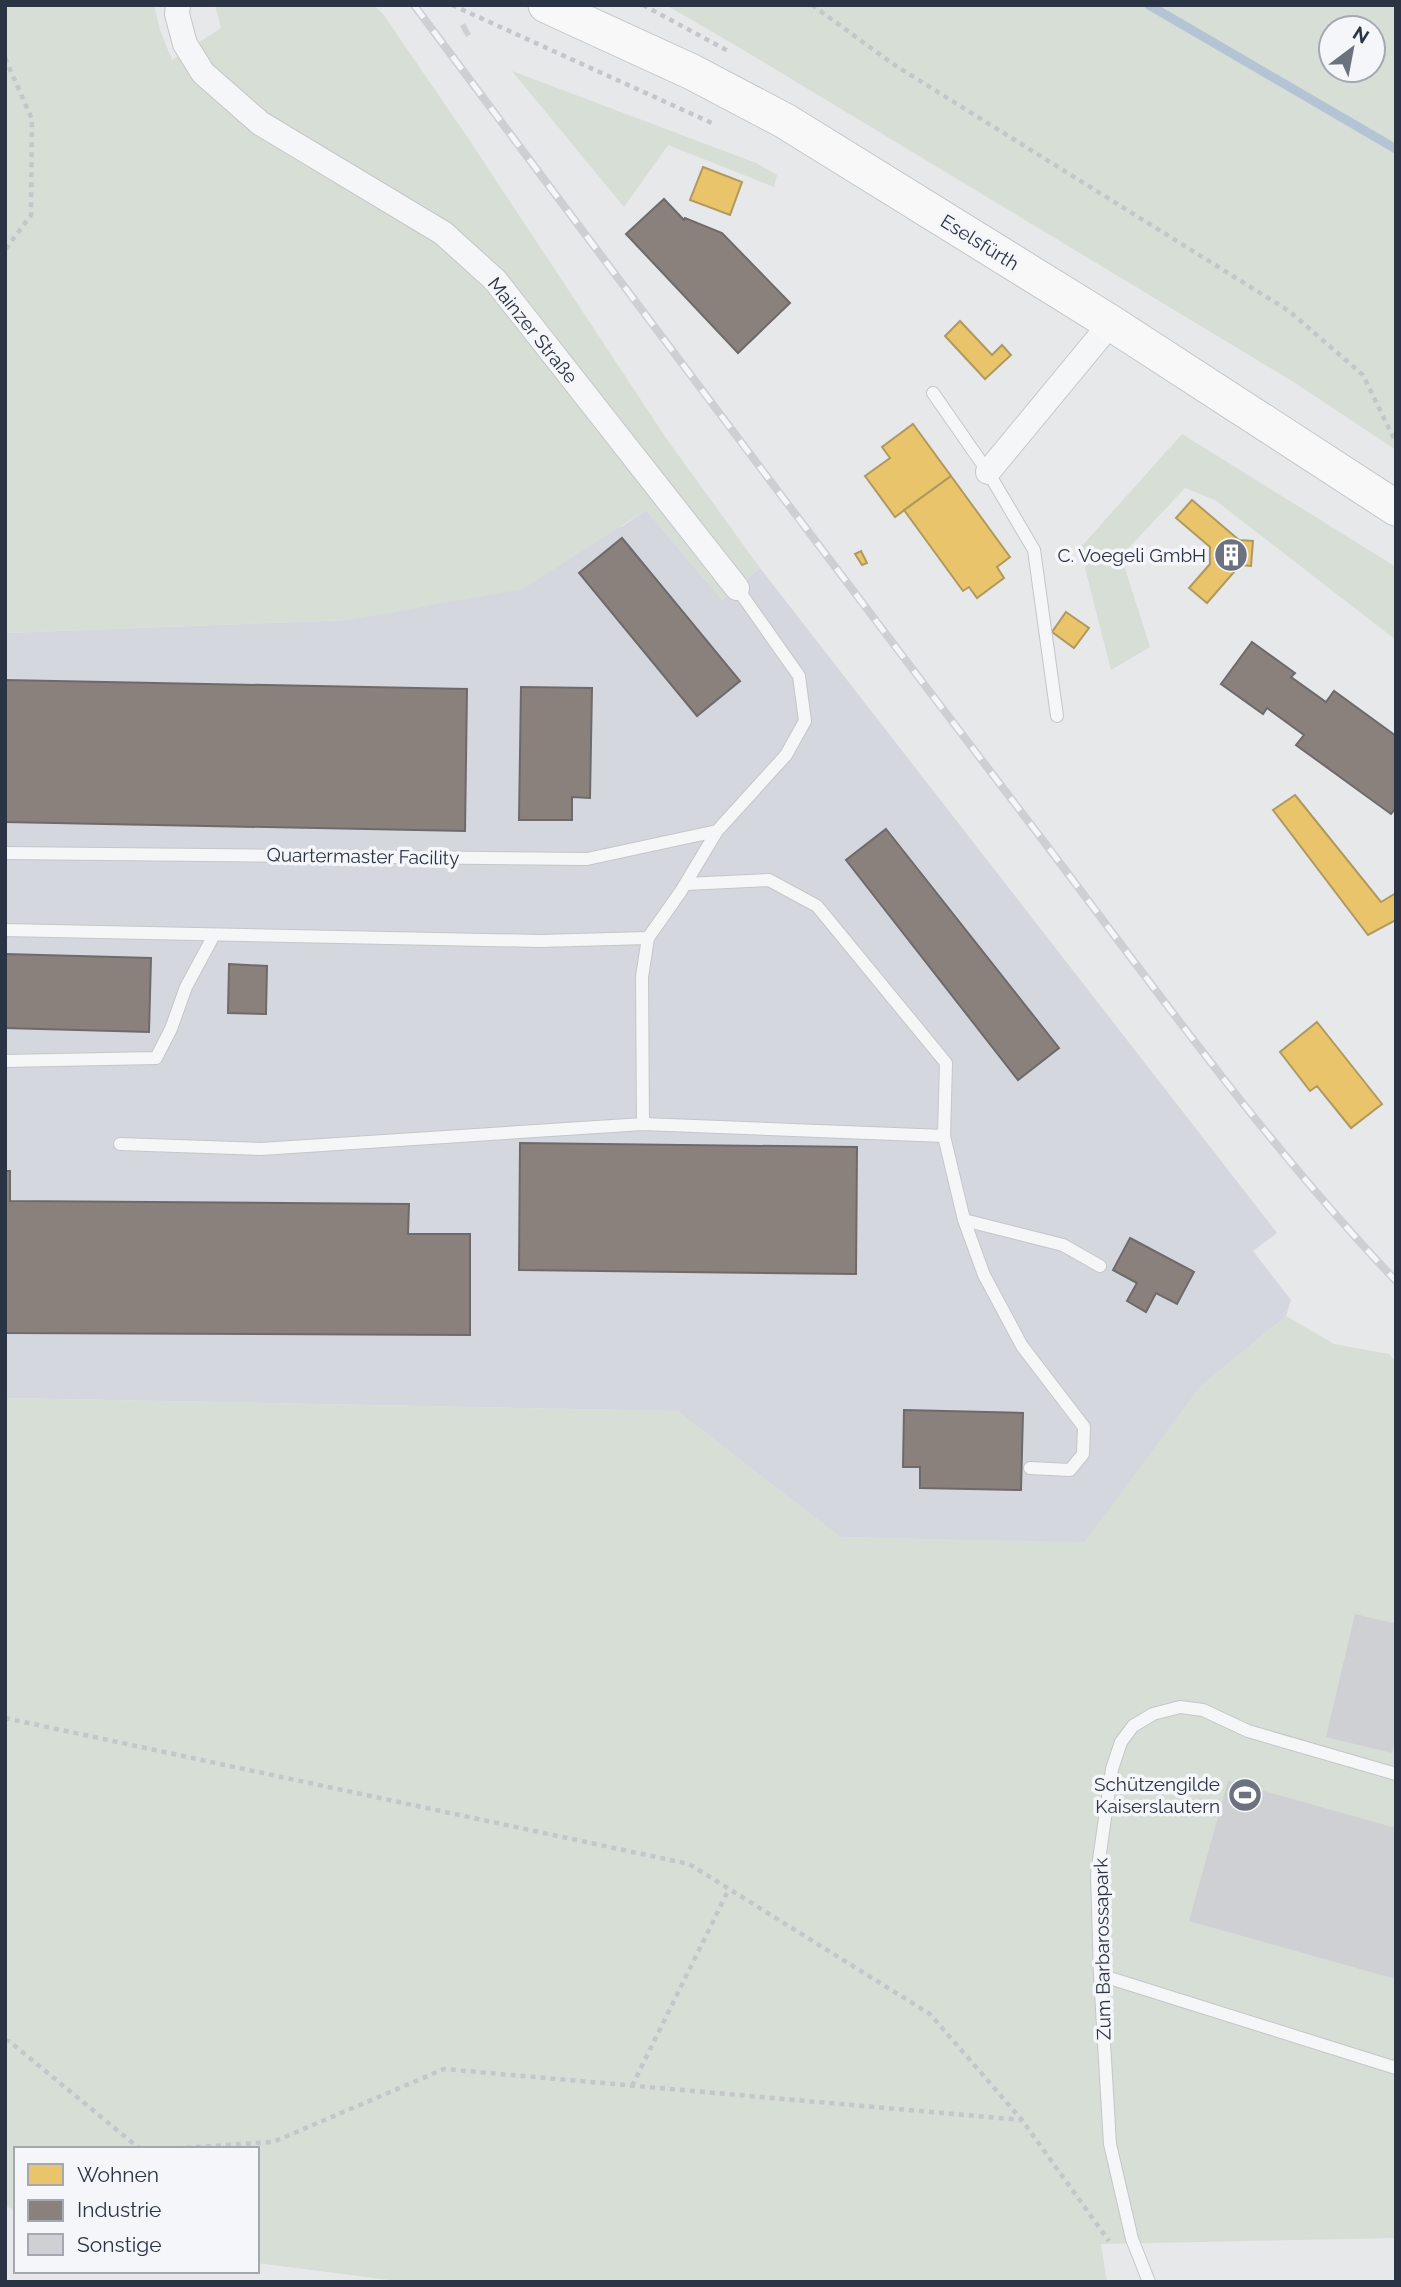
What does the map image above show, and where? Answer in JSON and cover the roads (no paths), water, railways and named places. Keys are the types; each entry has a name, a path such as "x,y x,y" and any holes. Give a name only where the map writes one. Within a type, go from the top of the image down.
{"main road":[{"name":"Eselsfürth","path":"546,5 692,72 785,121 1111,323 1396,508"}],"street":[{"name":"Mainzer Straße","path":"177,5 185,44 203,74 260,123 443,233 495,280 737,588"},
{"path":"988,472 1111,323"}],"lane":[{"path":"933,393 988,472 1034,550 1058,716"},
{"path":"643,1124 642,977 648,938 717,831 786,755 805,721 799,676 737,588"},
{"name":"Quartermaster Facility","path":"5,853 587,859 717,831"},
{"path":"685,884 769,880 817,906 946,1063 944,1136 964,1220 984,1275 1022,1346 1084,1427 1083,1454 1070,1470 1030,1468"},
{"path":"5,930 539,941 648,938"},
{"path":"5,1060 156,1058 171,1029 186,987 214,935"},
{"path":"120,1144 261,1149 643,1124 944,1136"},
{"path":"964,1220 1063,1245 1100,1266"},
{"name":"Zum Barbarossapark","path":"1149,2282 1132,2239 1110,2144 1100,1975 1097,1874 1112,1769 1121,1742 1133,1726 1153,1714 1180,1707 1203,1710 1248,1731 1396,1774"},
{"path":"1100,1975 1396,2068"}],"waterway":[{"path":"1149,5 1396,149"}],"railway":[{"path":"414,5 1208,1058 1299,1172 1396,1281"}],"place":[{"name":"C. Voegeli GmbH","path":"1231,555"},
{"name":"Schützengilde Kaiserslautern","path":"1245,1795"}]}
